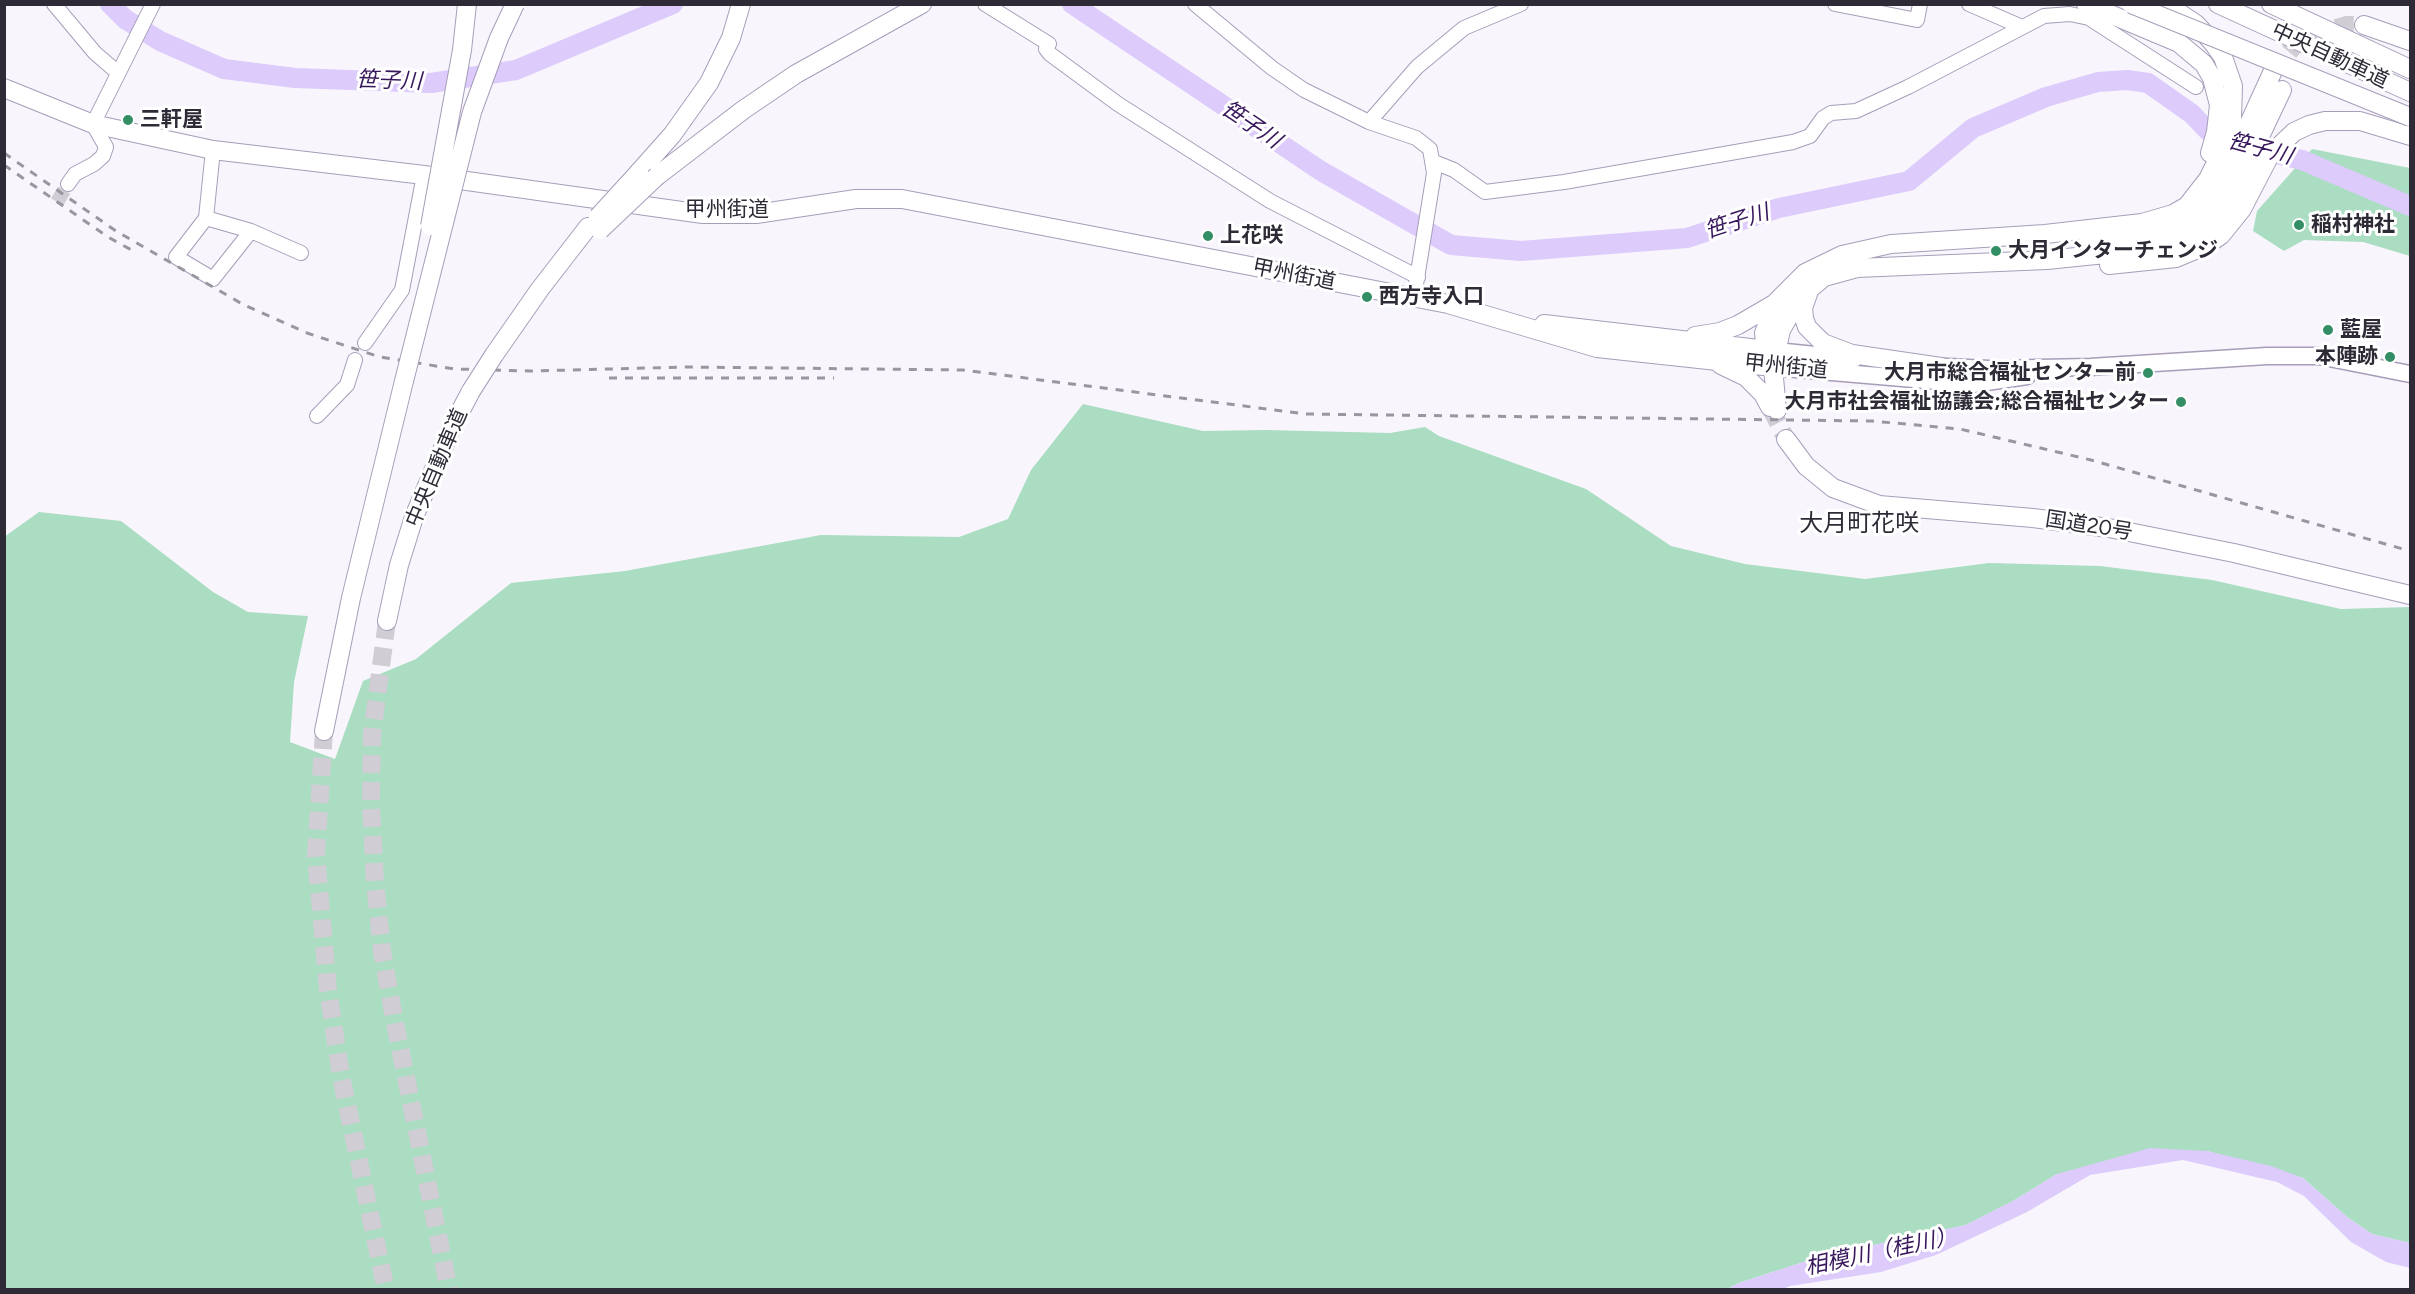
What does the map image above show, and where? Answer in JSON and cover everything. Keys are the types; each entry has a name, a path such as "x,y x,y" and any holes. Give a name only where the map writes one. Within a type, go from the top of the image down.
{"highway":[{"path":"403,381 462,50 467,4"},
{"path":"403,381 472,112 499,38 515,4"},
{"path":"648,174 709,83 731,38 741,4"},
{"path":"648,174 796,74 922,4"},
{"path":"2086,4 2179,43 2204,64 2225,89"},
{"path":"2131,4 2410,117"},
{"path":"1772,356 1785,318 1811,286 1824,277 1857,268 2047,260 2100,265 2158,262 2184,256 2221,235 2242,209 2222,186 2229,132 2223,57 2196,24 2166,4"},
{"name":"中央自動車道","path":"2218,4 2410,92"},
{"name":"中央自動車道","path":"2271,4 2410,69"},
{"path":"2364,25 2410,40"},
{"path":"2045,234 2122,239 2174,231 2199,216 2222,186 2274,87"},
{"name":"甲州街道","path":"4,88 93,124 213,150 424,175 713,214 756,214 856,199 902,199 1414,297 1486,314 1597,348 1706,360 1772,356"},
{"path":"1622,334 1714,334 1752,320 1776,302 1791,285 1821,263 1863,248 1891,244 2045,234 2157,212 2182,197 2222,186 2263,167 2282,142 2294,132 2325,121 2360,121 2410,136"},
{"name":"中央自動車道","path":"387,621 399,565 414,517 439,455 471,391 514,326 594,229 648,174"},
{"path":"1811,286 1806,298 1804,318 1807,327 1823,343 1852,354 1941,367"},
{"path":"1706,360 1746,377 1763,394 1773,409 1772,356 1764,333 1776,302"},
{"name":"甲州街道","path":"1486,314 1772,356"},
{"name":"中央自動車道","path":"324,731 346,620 403,381"},
{"name":"国道20号","path":"1786,440 1806,466 1833,488 1879,505 2033,518 2109,528 2234,553 2410,595"}],"main road":[{"name":"甲州街道","path":"1772,356 1973,384 2090,367"},
{"name":"甲州街道","path":"1772,356 1941,367 2090,367 2319,356 2410,374"}],"street":[{"path":"54,4 95,53 117,72"},
{"path":"68,184 75,174 94,164 103,156 105,147 93,124 153,4"},
{"path":"985,4 1049,44 1046,49 1050,54 1118,104 1270,201 1418,277"},
{"path":"1196,4 1272,69 1304,90 1369,122 1423,143 1430,149 1434,167 1414,297"},
{"path":"1369,122 1417,67 1464,28 1521,4"},
{"path":"1834,4 1917,20 1920,4"},
{"path":"1969,4 2022,27"},
{"path":"1434,167 1454,170 1485,192 1564,182 1793,142 1810,136 1823,118 1831,113 1856,111 2044,16 2070,14 2089,18 2196,87"},
{"path":"213,150 206,218 176,257 213,279 251,231"},
{"path":"366,343 402,290 424,175"},
{"path":"206,218 251,231 301,253"},
{"path":"317,416 347,386 355,360"}],"green space":[{"path":"2312,149 2410,168 2410,256 2363,242 2304,240 2284,251 2253,231 2257,211"},
{"path":"1083,404 1203,431 1390,433 1425,427 1439,436 1586,489 1671,546 1745,564 1865,579 1989,563 2100,566 2212,580 2341,609 2410,607 2410,1243 2372,1234 2347,1217 2303,1178 2207,1151 2057,1174 2013,1201 1966,1225 1819,1257 1727,1289 5,1289 4,537 39,512 121,521 213,592 248,612 308,616 294,682 290,742 335,759 363,681 416,659 511,583 625,571 821,535 959,537 1008,519 1031,470"}],"water":[{"name":"相模川（桂川）","path":"2150,1148 2207,1151 2271,1166 2303,1178 2347,1217 2372,1234 2410,1243 2410,1268 2386,1262 2351,1242 2304,1196 2277,1182 2183,1160 2090,1175 2027,1212 1936,1255 1881,1272 1783,1289 1727,1289 1819,1257 1966,1225 2013,1201 2057,1174"}],"waterway":[{"name":"笹子川","path":"110,4 125,19 160,41 224,69 295,78 431,83 516,70 673,4"},
{"name":"笹子川","path":"1072,4 1321,171 1451,245 1521,251 1687,238 1779,208 1909,181 1973,128 2046,97 2098,82 2127,80 2148,83 2192,114 2207,130 2230,143"},
{"name":"笹子川","path":"2259,150 2302,160 2410,206"}],"tunnel":[{"path":"2272,73 2295,45 2313,35 2347,25 2364,25"},
{"path":"57,202 68,184"},
{"path":"1770,407 1786,439"},
{"path":"387,621 372,734 371,803 375,882 382,951 395,1023 449,1290"},
{"path":"324,731 316,855 328,990 341,1076 386,1290"}],"railway":[{"path":"4,153 116,231 244,305 307,333 380,357 455,369 531,371 687,367 963,370 1306,414 1872,421 1960,429 2091,460 2410,551"},
{"path":"4,165 108,237 137,253"},
{"path":"609,378 834,378"}],"place":[{"name":"三軒屋","path":"128,120"},
{"name":"稲村神社","path":"2299,225"},
{"name":"上花咲","path":"1208,236"},
{"name":"大月インターチェンジ","path":"1996,251"},
{"name":"西方寺入口","path":"1367,297"},
{"name":"藍屋","path":"2328,330"},
{"name":"本陣跡","path":"2390,357"},
{"name":"大月市総合福祉センター前","path":"2148,373"},
{"name":"大月市社会福祉協議会;総合福祉センター","path":"2181,402"}],"district":[{"name":"大月町花咲","path":"1859,524"}]}
